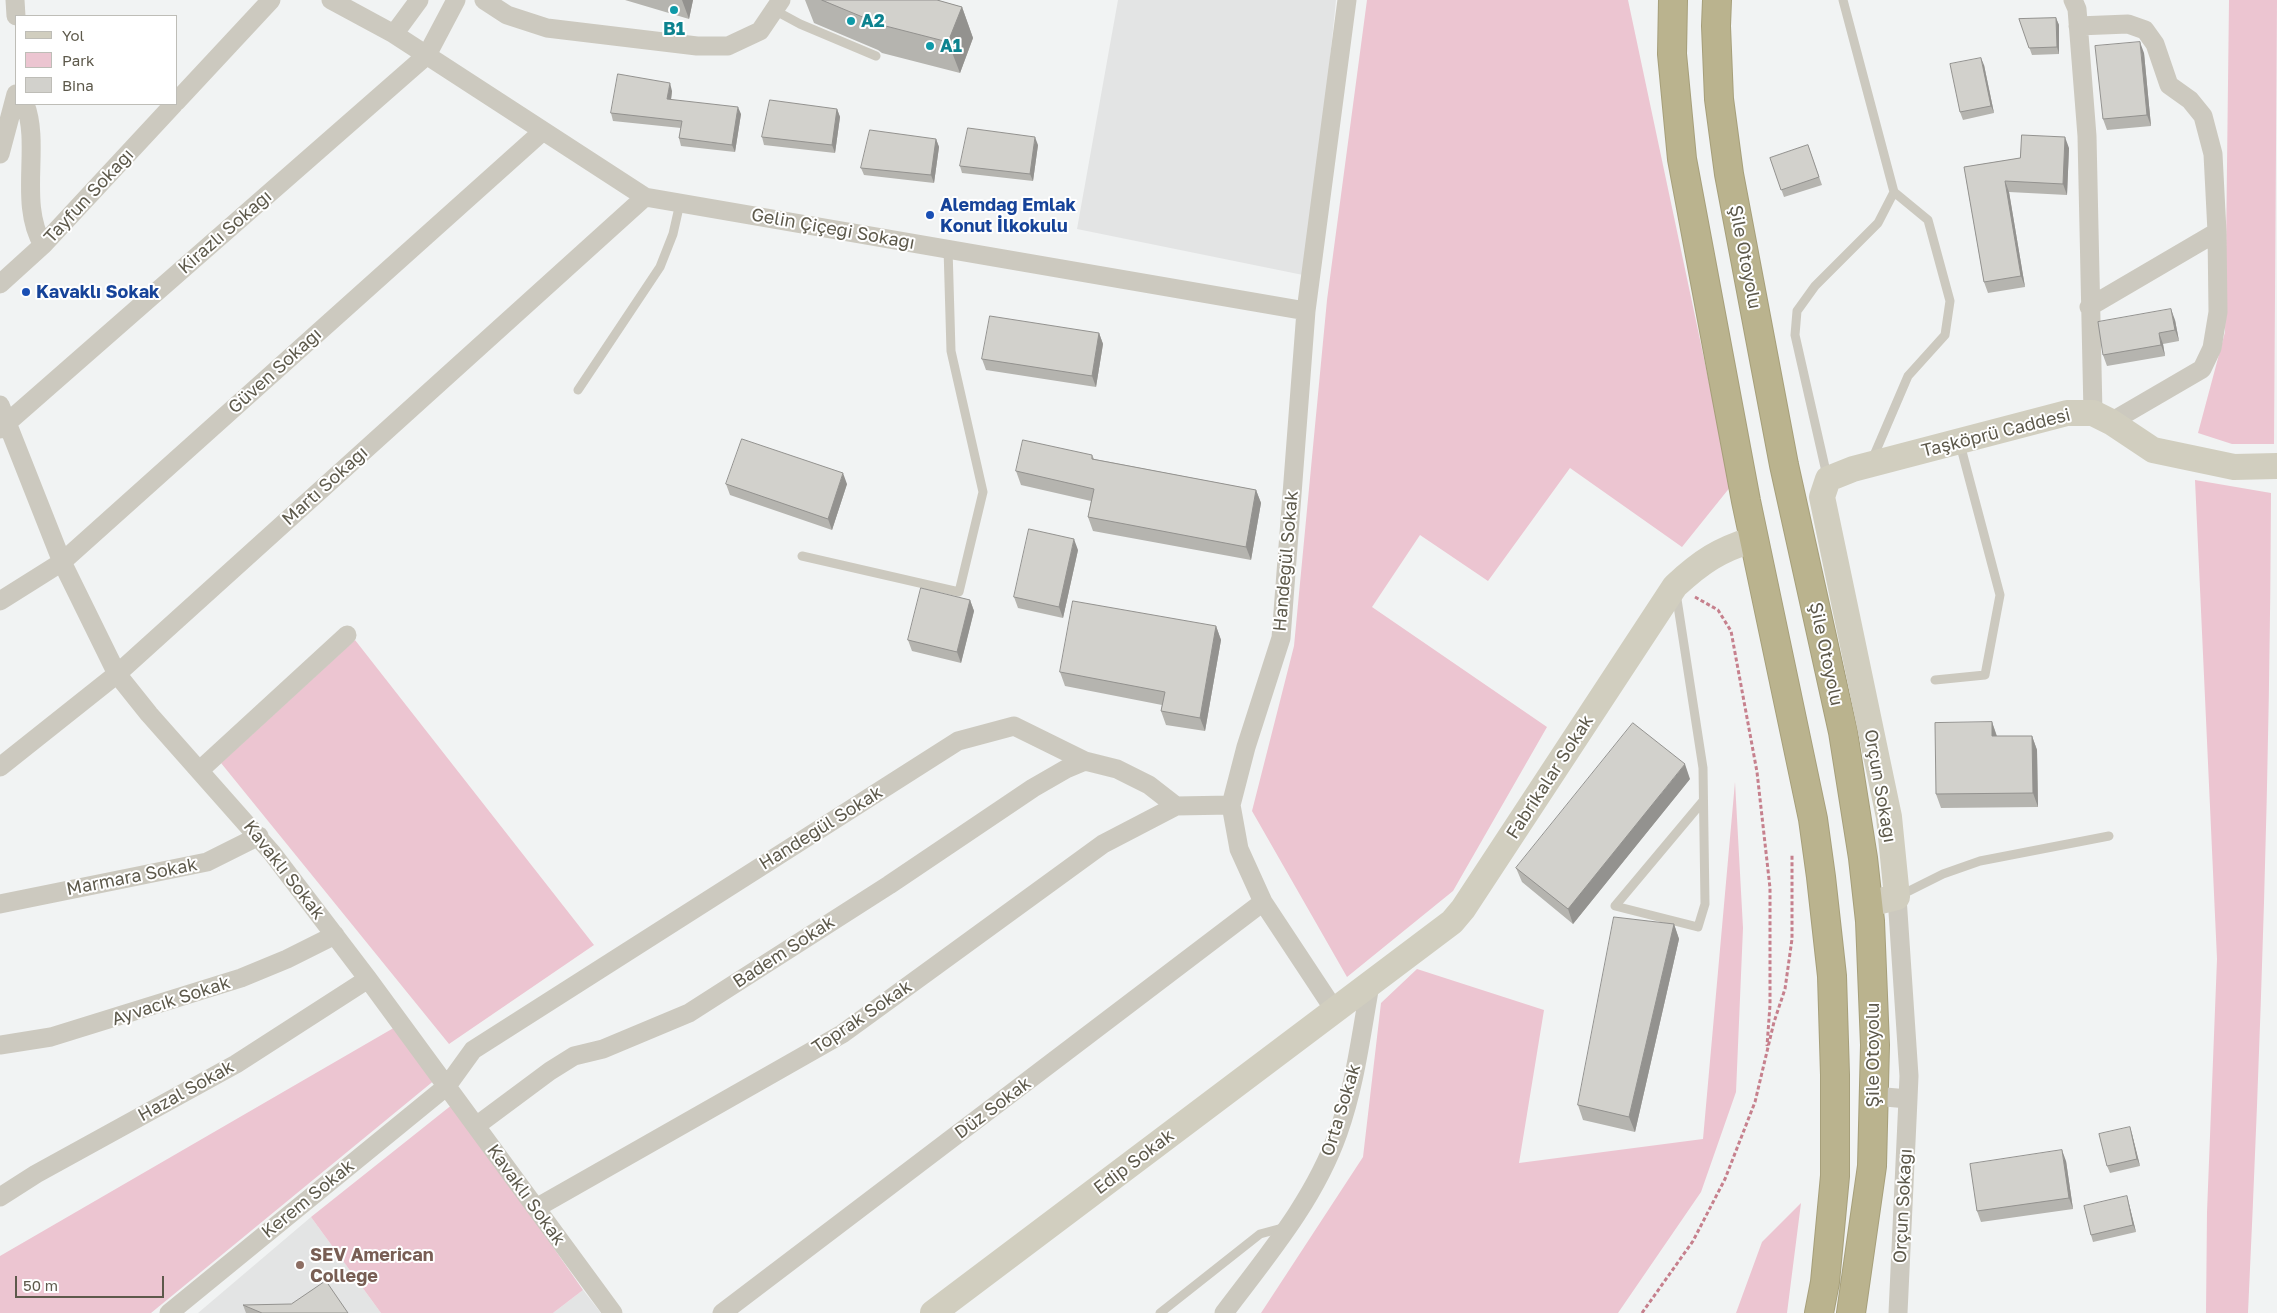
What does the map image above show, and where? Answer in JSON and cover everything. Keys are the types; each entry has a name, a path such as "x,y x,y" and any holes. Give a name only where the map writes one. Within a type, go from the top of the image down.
{"highway":[{"path":"1673,0 1672,54 1682,159 1754,539 1813,819 1832,976 1835,1075 1835,1176 1825,1282 1819,1313"},
{"name":"Şile Otoyolu","path":"1717,0 1716,26 1719,99 1729,174 1786,471 1843,732 1863,858 1868,904 1876,1045 1872,1166 1851,1313"}],"main road":[{"name":"Taşköprü Caddesi","path":"1828,479 1870,465 2067,413 2102,418"},
{"path":"2102,418 2153,450 2234,466 2277,466"},
{"name":"Orçun Sokağı","path":"1828,479 1822,497 1888,817 1896,897"},
{"name":"Fabrikalar Sokak","path":"1335,1011 1440,933 1463,908 1675,586 1696,566 1725,548 1754,539"},
{"path":"1868,904 1896,897"},
{"name":"Edip Sokak","path":"933,1313 1335,1011"}],"street":[{"path":"15,0 16,15"},
{"name":"Tayfun Sokağı","path":"178,100 271,0"},
{"name":"Gelin Çiçeği Sokağı","path":"331,0 394,34 645,197 1306,311"},
{"path":"394,34 419,0"},
{"path":"427,55 456,0"},
{"path":"484,0 507,15 547,28 697,46 728,46 760,31 778,5"},
{"name":"Handegül Sokak","path":"1335,1011 1263,902 1239,850 1231,805 1246,747 1281,638 1306,311 1347,0"},
{"path":"2073,0 2077,9 2078,26 2087,136 2089,308 2102,418 2202,369 2212,348 2218,312 2217,232 2213,154 2203,116 2190,100 2169,85 2154,44 2145,30 2128,24 2078,26"},
{"name":"Kirazlı Sokağı","path":"4,426 427,55"},
{"path":"0,154 15,98"},
{"path":"25,105 29,123 33,221 43,245"},
{"name":"Tayfun Sokağı","path":"0,284 43,245 173,105"},
{"name":"Güven Sokağı","path":"0,601 62,562 543,131"},
{"name":"Martı Sokağı","path":"0,768 117,674 645,197"},
{"path":"2089,308 2217,232"},
{"name":"Kavaklı Sokak","path":"0,405 4,426 62,562 117,674 149,714 259,836 368,979 613,1313"},
{"path":"200,770 348,635"},
{"name":"Handegül Sokak","path":"447,1086 473,1050 958,741 1014,726 1086,761 1117,769 1149,786 1176,806"},
{"name":"Badem Sokak","path":"476,1126 550,1070 574,1056 603,1049 688,1013 889,885 1033,788 1066,769 1086,761"},
{"path":"1176,806 1231,805"},
{"name":"Toprak Sokak","path":"536,1208 842,1034 1103,844 1176,806"},
{"name":"Marmara Sokak","path":"0,904 207,862 259,836"},
{"name":"Orçun Sokağı","path":"1896,897 1909,1076 1898,1313"},
{"name":"Düz Sokak","path":"722,1313 1263,902"},
{"name":"Ayvacık Sokak","path":"0,1045 51,1038 232,981 287,959 335,935"},
{"name":"Hazal Sokak","path":"0,1197 36,1174 236,1064 368,979"},
{"name":"Orta Sokak","path":"1224,1313 1288,1227 1324,1165 1351,1092 1370,985"},
{"name":"Kerem Sokak","path":"169,1313 447,1086"},
{"path":"1874,1096 1908,1098"}],"lane":[{"path":"1843,0 1894,192 1928,220 1950,301 1945,335 1908,376 1870,465"},
{"path":"778,5 800,24 876,56"},
{"path":"1828,479 1795,335 1797,312 1815,286 1878,223 1894,192"},
{"path":"578,390 660,266 673,234 680,203"},
{"path":"802,556 959,592 983,492 951,351 948,248"},
{"path":"1935,680 1985,675 2000,595 1960,441"},
{"path":"1675,586 1703,768 1705,904 1698,927 1615,906 1703,801"},
{"path":"1896,897 1944,874 1980,861 2109,836"},
{"path":"1160,1313 1260,1234 1288,1227"}],"path":[{"path":"1675,586 1718,610 1731,631 1757,772 1770,888 1770,1005 1766,1055"},
{"path":"1642,1313 1693,1241 1725,1179 1755,1102 1766,1055 1785,990 1792,939 1792,852"}],"shaded area":[{"path":"1118,0 1336,0 1308,276 1077,229"},
{"name":"SEV American College","path":"311,1217 381,1313 198,1313"},
{"path":"583,1290 601,1313 553,1313"}],"green space":[{"path":"1367,0 1628,0 1731,486 1682,547 1570,468 1488,581 1420,535 1372,607 1547,727 1453,891 1347,977 1252,811 1294,646 1327,300"},
{"path":"2229,0 2277,0 2274,444 2232,444 2198,433 2225,332"},
{"path":"2195,480 2271,493 2264,903 2248,1313 2206,1313 2207,1212 2217,959"},
{"path":"355,640 594,945 449,1044 221,763"},
{"path":"1735,782 1743,928 1736,1092 1701,1192 1618,1313 1261,1313 1363,1157 1381,1003 1417,969 1544,1010 1519,1163 1703,1139"},
{"path":"397,1026 436,1079 151,1313 0,1313 0,1256"},
{"path":"453,1104 583,1290 553,1313 381,1313 311,1217"},
{"path":"1801,1203 1787,1313 1736,1313 1762,1242"}],"building":[{"path":"822,0 937,0 962,7 948,42 870,22"},
{"path":"2056,18 2057,47 2029,48 2019,19"},
{"path":"2140,42 2147,115 2103,119 2095,46"},
{"path":"1981,58 1991,106 1960,112 1950,64"},
{"path":"618,74 670,83 667,99 738,107 732,145 679,138 682,121 611,113"},
{"path":"770,100 837,109 832,145 762,137"},
{"path":"968,128 1035,137 1030,174 960,166"},
{"path":"870,130 936,139 931,175 861,168"},
{"path":"2022,135 2065,137 2063,184 2005,181 2021,276 1984,282 1964,167 2020,158"},
{"path":"1808,145 1819,177 1781,190 1770,158"},
{"path":"2171,309 2175,330 2159,333 2161,345 2103,355 2098,322"},
{"path":"990,316 1099,333 1092,376 982,359"},
{"path":"742,439 843,473 828,519 726,484"},
{"path":"1023,440 1092,455 1092,459 1256,490 1246,547 1088,517 1094,489 1016,471"},
{"path":"1029,529 1074,539 1059,607 1014,597"},
{"path":"921,588 970,600 957,652 908,640"},
{"path":"1073,601 1216,626 1200,718 1161,711 1165,692 1060,672"},
{"path":"1992,722 1992,736 2032,736 2033,793 1936,794 1935,723"},
{"path":"1633,723 1685,764 1568,909 1516,868"},
{"path":"1614,917 1674,924 1629,1117 1578,1105"},
{"path":"2130,1127 2137,1159 2107,1166 2099,1134"},
{"path":"2062,1150 2069,1198 1977,1211 1970,1164"},
{"path":"2127,1196 2133,1225 2091,1235 2084,1206"},
{"path":"326,1281 348,1313 262,1313 243,1305 291,1304"}],"place":[{"name":"B1","path":"674,10"},
{"name":"A2","path":"851,21"},
{"name":"A1","path":"930,46"},
{"name":"Alemdağ Emlak Konut İlkokulu","path":"930,215"},
{"name":"Kavaklı Sokak","path":"26,292"},
{"name":"SEV American College","path":"300,1265"}]}
